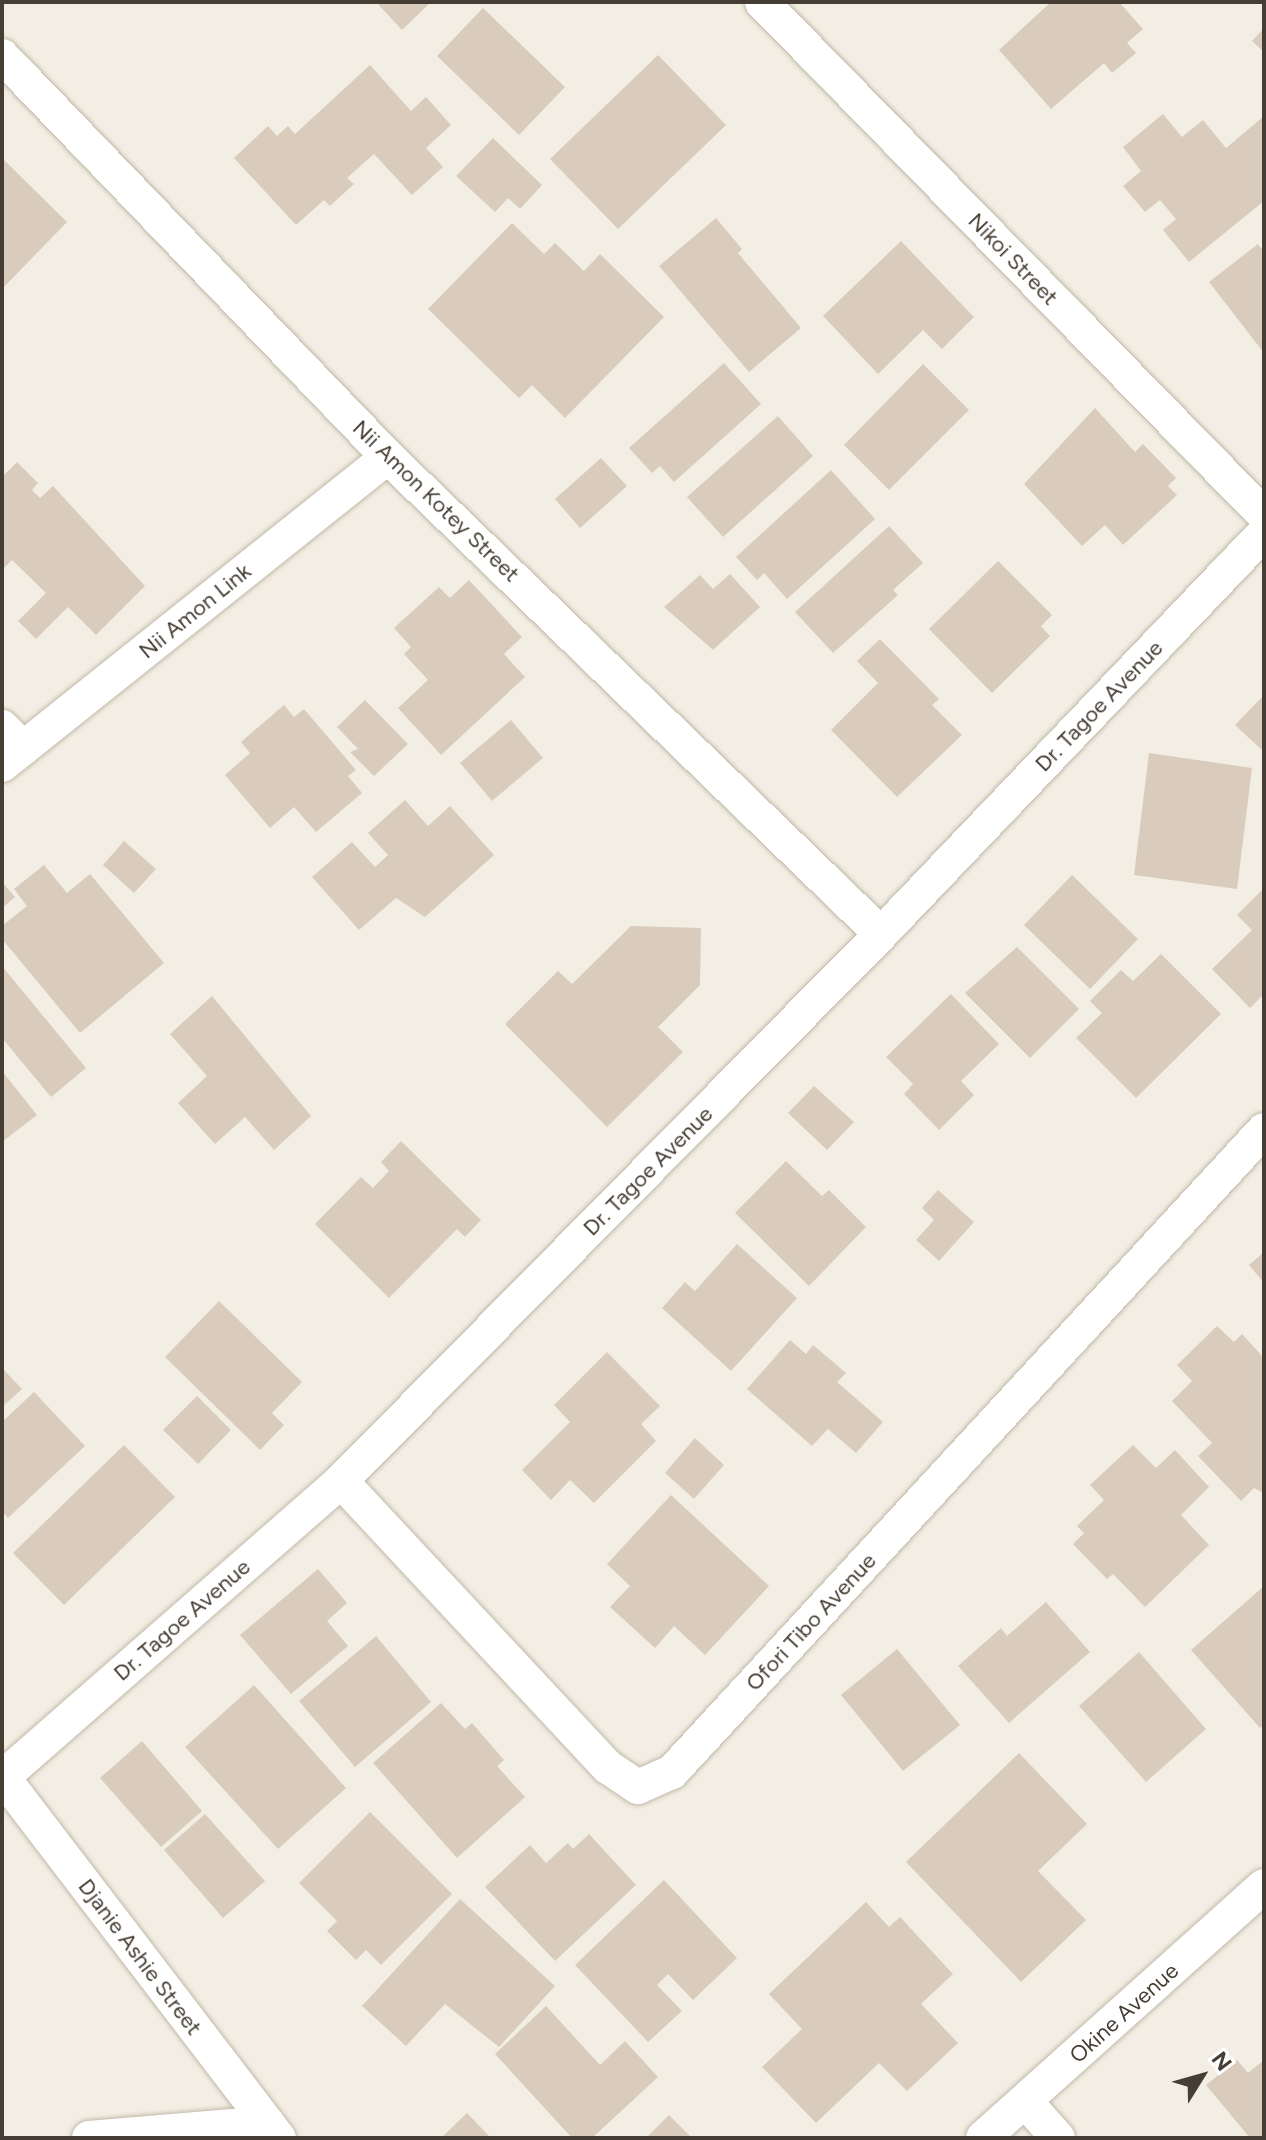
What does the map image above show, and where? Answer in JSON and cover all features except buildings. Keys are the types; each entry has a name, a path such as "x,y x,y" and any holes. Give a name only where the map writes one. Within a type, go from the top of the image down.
{"street":[{"name":"Nikoi Street","path":"762,2 1264,515"},
{"name":"Nii Amon Kotey Street","path":"2,56 388,457 881,934"},
{"name":"Nii Amon Link","path":"9,747 388,457"},
{"name":"Dr. Tagoe Avenue","path":"2,1777 341,1481 881,934 1264,533"},
{"name":"Ofori Tibo Avenue","path":"341,1481 608,1767 638,1787 672,1772 1264,1130"},
{"name":"Djanie Ashie Street","path":"2,1777 273,2130"},
{"name":"Okine Avenue","path":"983,2138 1264,1886"},
{"path":"1026,2102 1058,2138"},
{"path":"89,2138 273,2130"}]}
